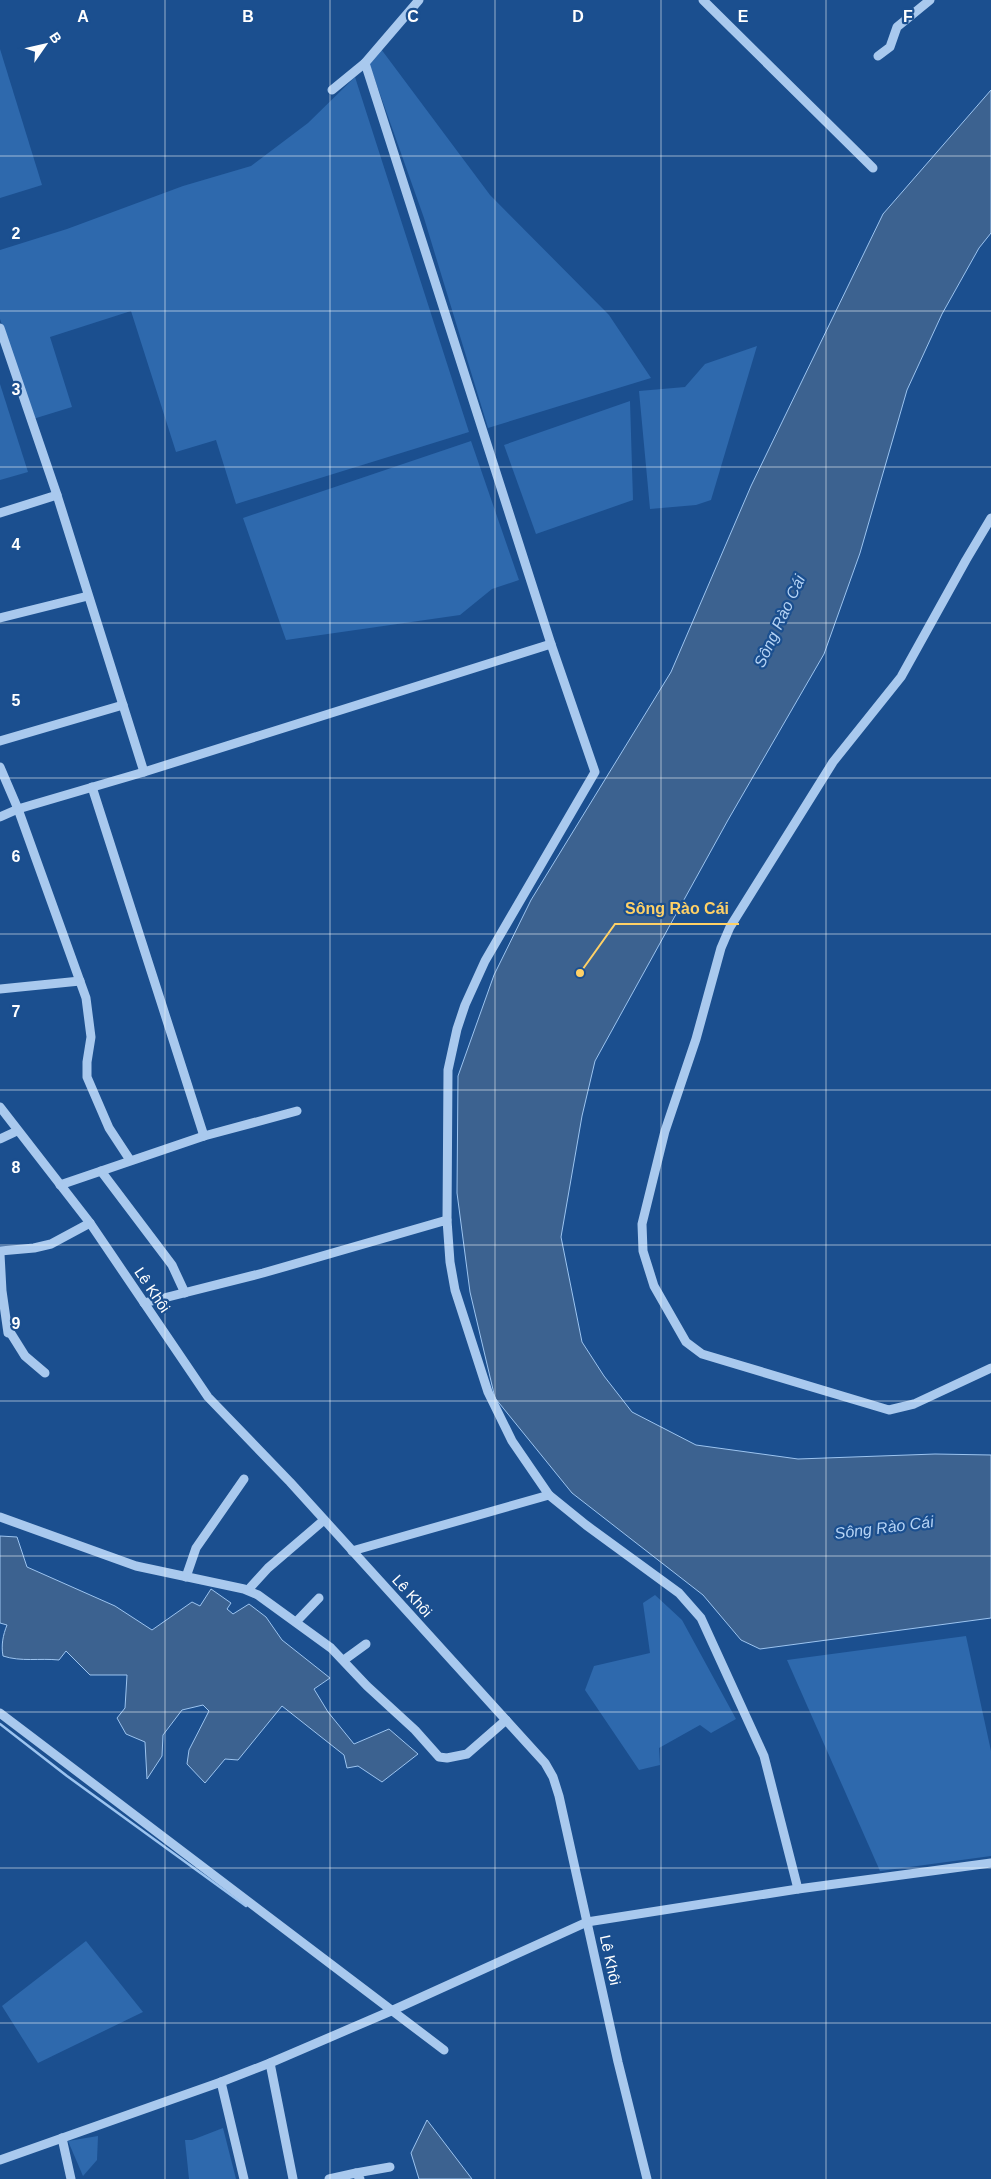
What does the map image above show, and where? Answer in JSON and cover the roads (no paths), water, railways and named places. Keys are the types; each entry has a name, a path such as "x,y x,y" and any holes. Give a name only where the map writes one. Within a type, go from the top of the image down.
{"street":[{"path":"332,90 366,63 419,0"},
{"path":"703,0 873,168"},
{"path":"878,56 890,48 898,26 930,0"},
{"path":"366,63 551,644 595,772 485,961 457,1029 448,1070 447,1220 450,1262 455,1290 488,1392 512,1441 549,1494 586,1525 678,1593 701,1618 764,1756 798,1889"},
{"path":"0,328 56,495 144,772"},
{"path":"0,513 56,495"},
{"path":"991,518 898,682 833,762 730,927 721,948 696,1039 663,1138 644,1215 642,1232 643,1251 656,1291 686,1342 702,1354 889,1410 914,1404 991,1368"},
{"path":"0,618 88,596"},
{"path":"0,817 18,809 144,772 551,644"},
{"path":"0,741 123,705"},
{"path":"0,767 18,809 86,998 91,1037 87,1077 109,1128 130,1160"},
{"path":"92,787 204,1136"},
{"path":"0,989 80,981"},
{"name":"Lê Khôi","path":"0,1107 90,1223 208,1397 290,1482 545,1763 553,1777 559,1796 647,2179"},
{"path":"60,1185 204,1136 297,1111"},
{"path":"0,1139 17,1131"},
{"path":"101,1171 172,1265 185,1293"},
{"path":"144,1303 290,1265 447,1220"},
{"path":"45,1373 25,1356 9,1333 1,1291 0,1253 51,1244 90,1223"},
{"path":"186,1577 196,1548 244,1479"},
{"path":"352,1551 549,1494"},
{"path":"0,1517 119,1560 248,1590 270,1602 331,1648 367,1686 415,1730 439,1757 447,1758 467,1754 506,1720"},
{"path":"248,1590 268,1568 324,1520"},
{"path":"296,1622 319,1598"},
{"path":"344,1660 366,1644"},
{"path":"0,1713 391,2012 444,2050"},
{"path":"0,2160 270,2064 391,2012 588,1922 798,1889 991,1863"},
{"path":"270,2064 278,2094 293,2179"},
{"path":"221,2082 244,2179"},
{"path":"62,2138 71,2179"},
{"path":"329,2179 358,2176 390,2168"}],"water":[{"path":"991,90 991,233 979,248 942,314 907,390 860,553 824,654 728,820 595,1061 582,1116 561,1237 582,1342 604,1376 632,1412 696,1445 798,1459 935,1454 991,1455 991,1618 760,1649 741,1640 703,1595 572,1493 495,1398 470,1292 457,1193 458,1076 494,975 531,900 671,672 751,486 883,214"},
{"path":"0,1536 17,1537 27,1567 115,1606 152,1630 192,1602 200,1606 211,1589 231,1603 227,1609 233,1614 249,1604 266,1617 282,1640 330,1678 314,1689 328,1712 354,1744 389,1729 418,1754 382,1782 358,1766 347,1768 344,1755 282,1706 238,1760 225,1759 205,1783 187,1764 189,1750 209,1711 203,1705 182,1710 163,1735 162,1756 147,1779 145,1742 126,1734 117,1718 125,1708 127,1675 90,1675 66,1651 59,1660 3,1656 3,1640 7,1625 0,1623"},
{"path":"427,2120 472,2179 419,2179 411,2153"}],"waterway":[{"path":"0,1724 67,1776 246,1906"}],"place":[{"name":"Sông Rào Cái","path":"580,973"}]}
